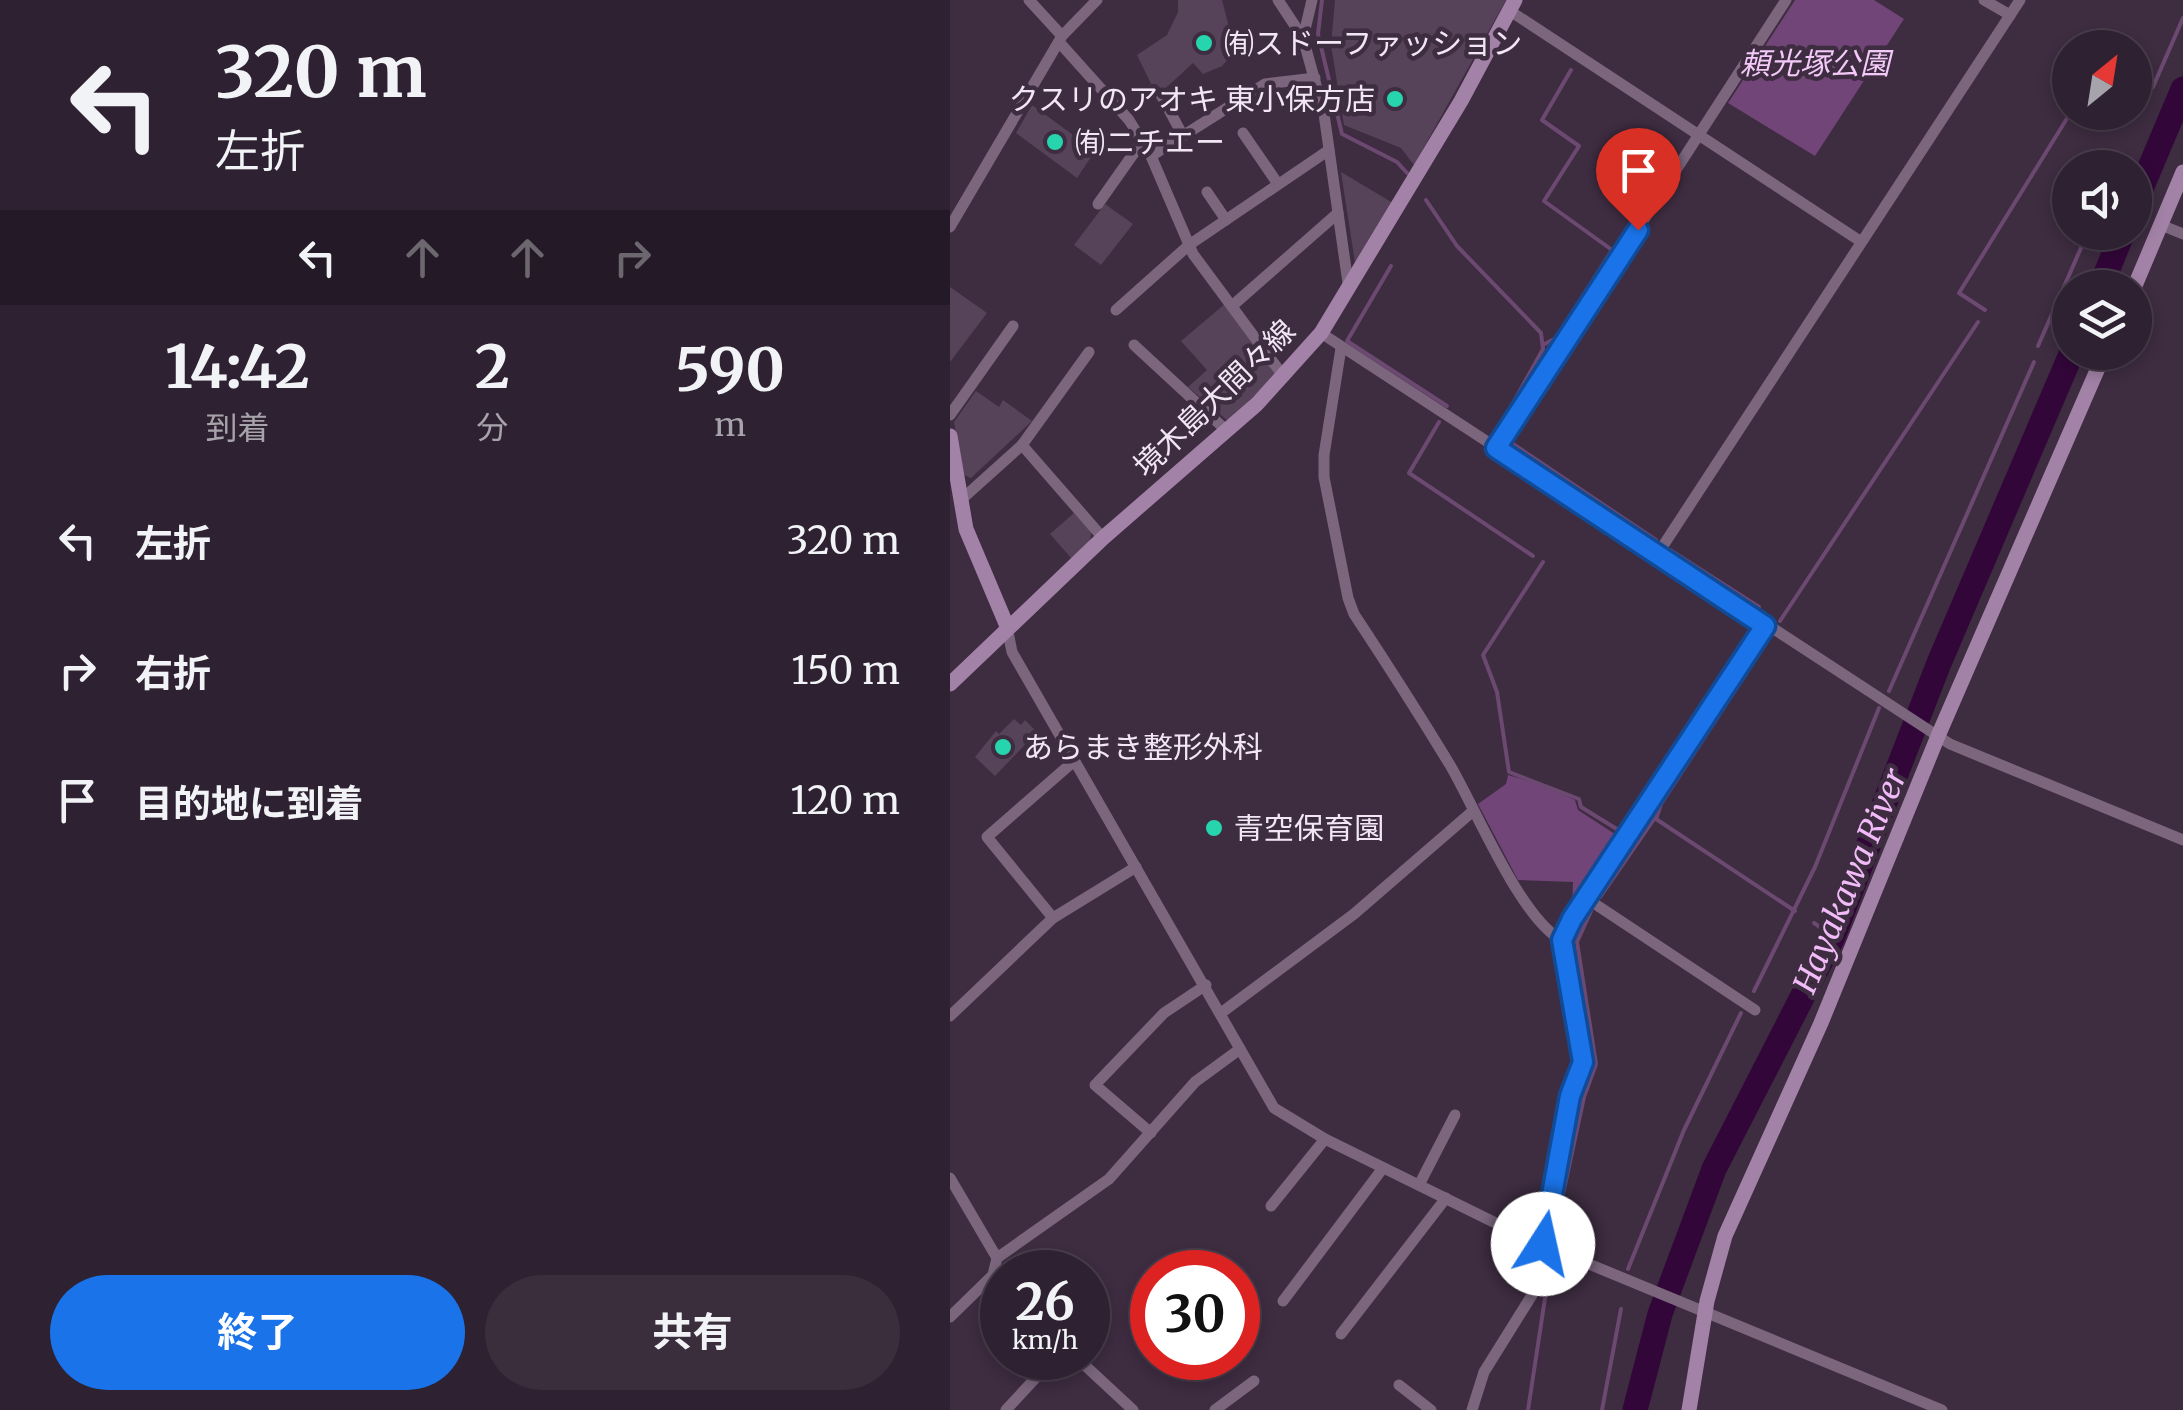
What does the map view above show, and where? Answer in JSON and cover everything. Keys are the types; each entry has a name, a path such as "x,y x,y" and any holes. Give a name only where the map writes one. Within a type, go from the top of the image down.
{"street":[{"path":"1029,0 1120,107 1151,156 1189,245 1284,377"},
{"path":"950,227 1060,39 1097,0"},
{"path":"1278,0 1303,38 1315,78 1350,292"},
{"path":"1303,38 1312,0"},
{"path":"1496,448 1786,0"},
{"path":"1984,0 2010,15"},
{"path":"1657,555 2020,0"},
{"path":"1512,5 1699,136 1860,241"},
{"name":"境木島大間々線","path":"950,684 1103,538 1227,431 1284,377 1321,333 1350,292 1512,5"},
{"path":"1151,156 1265,84 1315,78"},
{"path":"1161,94 1182,134"},
{"path":"1244,133 1278,184"},
{"path":"1098,204 1141,143"},
{"path":"1116,310 1189,245 1329,150"},
{"path":"2142,270 2183,172"},
{"path":"1207,192 1226,220"},
{"path":"1232,306 1338,214"},
{"path":"2161,225 2183,234"},
{"path":"950,415 1013,326"},
{"path":"1321,333 1935,734 2183,840"},
{"path":"1134,346 1227,431"},
{"path":"1341,348 1324,477 1348,598 1354,614 1452,769 1506,870 1550,934 1562,940"},
{"path":"962,499 1022,445 1089,352"},
{"path":"1689,1410 1700,1311 1725,1236 1821,1023 1935,734 2097,370"},
{"path":"950,436 966,530 1007,626 1012,652 1274,1108 1325,1139 1543,1244 1942,1410"},
{"path":"1022,445 1103,538"},
{"path":"1472,1410 1484,1372 1537,1287 1570,1096 1583,1062 1562,940 1765,626"},
{"path":"1053,918 987,837 1074,761"},
{"path":"1221,1014 1354,914 1472,811"},
{"path":"950,1016 1053,918 1136,867"},
{"path":"1586,898 1755,1010"},
{"path":"1151,1133 1095,1085 1164,1013 1206,985"},
{"path":"1007,1250 1109,1179 1195,1082 1240,1049"},
{"path":"1419,1185 1455,1115"},
{"path":"1270,1206 1325,1139"},
{"path":"1284,1301 1383,1168"},
{"path":"950,1178 991,1250"},
{"path":"1342,1334 1446,1198"},
{"path":"950,1317 980,1294"},
{"path":"1006,1410 1034,1380"},
{"path":"1101,1380 1133,1410"},
{"path":"1215,1410 1254,1380"},
{"path":"1399,1386 1431,1410"}],"green space":[{"name":"頼光塚公園","path":"1795,0 1874,0 1904,19 1815,156 1728,103"},
{"path":"1508,775 1575,800 1578,810 1621,838 1572,909 1573,882 1518,880 1478,804 1506,784"}],"building":[{"name":"㈲スドーファッション","path":"1178,0 1222,0 1235,51 1222,66 1203,74 1193,63 1157,96 1137,55 1167,35 1178,12"},
{"name":"クスリのアオキ 東小保方店","path":"1335,0 1506,0 1414,165 1401,148 1344,125 1331,45"},
{"name":"㈲ニチエー","path":"1032,105 1095,151 1077,178 1016,133"},
{"path":"1341,172 1393,203 1356,269"},
{"path":"1105,204 1133,224 1101,265 1074,245"},
{"path":"950,287 987,313 950,362"},
{"path":"1226,303 1277,374 1228,421 1188,387 1207,370 1181,341"},
{"path":"976,391 999,407 1003,400 1032,421 971,478 964,475 954,422"},
{"path":"1074,513 1091,532 1090,544 1072,559 1050,534"},
{"name":"あらまき整形外科","path":"1014,719 1021,725 1025,720 1037,732 995,776 975,757 996,731 999,734"}],"waterway":[{"path":"1322,0 1318,34 1342,134 1397,162 1407,173"},
{"path":"2152,88 2183,18"},
{"path":"1543,345 1556,338 1612,250 1544,201 1579,146 1542,120 1571,70"},
{"name":"Hayakawa River","path":"2152,163 2183,89"},
{"path":"1985,310 1959,293 2060,130"},
{"path":"1426,200 1457,246 1541,333 1543,349 1502,423"},
{"path":"2038,346 2080,250"},
{"name":"Hayakawa River","path":"2107,270 2116,250"},
{"path":"1391,266 1347,341 1447,406"},
{"path":"1780,621 1978,322"},
{"path":"1889,691 2034,362"},
{"name":"Hayakawa River","path":"1635,1410 1660,1314 1714,1169 1832,939 1939,663 2064,370"},
{"path":"1439,422 1409,473 1533,556"},
{"path":"1513,444 1656,540"},
{"path":"1670,550 1759,607"},
{"path":"1543,562 1483,655 1497,692 1509,772 1579,799 1581,807 1620,831 1647,791"},
{"path":"1766,643 1661,804 1656,819 1795,911"},
{"path":"1754,991 1815,867 1879,708"},
{"path":"1600,897 1656,816"},
{"path":"1554,1236 1584,1097 1596,1064 1577,942 1591,911"},
{"path":"1814,923 1833,936"},
{"path":"1628,1269 1684,1130 1741,1013"},
{"path":"1528,1410 1551,1259"},
{"path":"1602,1410 1621,1309"}],"place":[{"name":"㈲スドーファッション","path":"1204,43"},
{"name":"クスリのアオキ 東小保方店","path":"1395,99"},
{"name":"㈲ニチエー","path":"1055,142"},
{"name":"あらまき整形外科","path":"1003,747"},
{"name":"青空保育園","path":"1214,828"}],"route":[{"path":"1543,1244 1570,1096 1583,1062 1562,940 1572,919 1765,626 1496,448 1638,230"}]}
